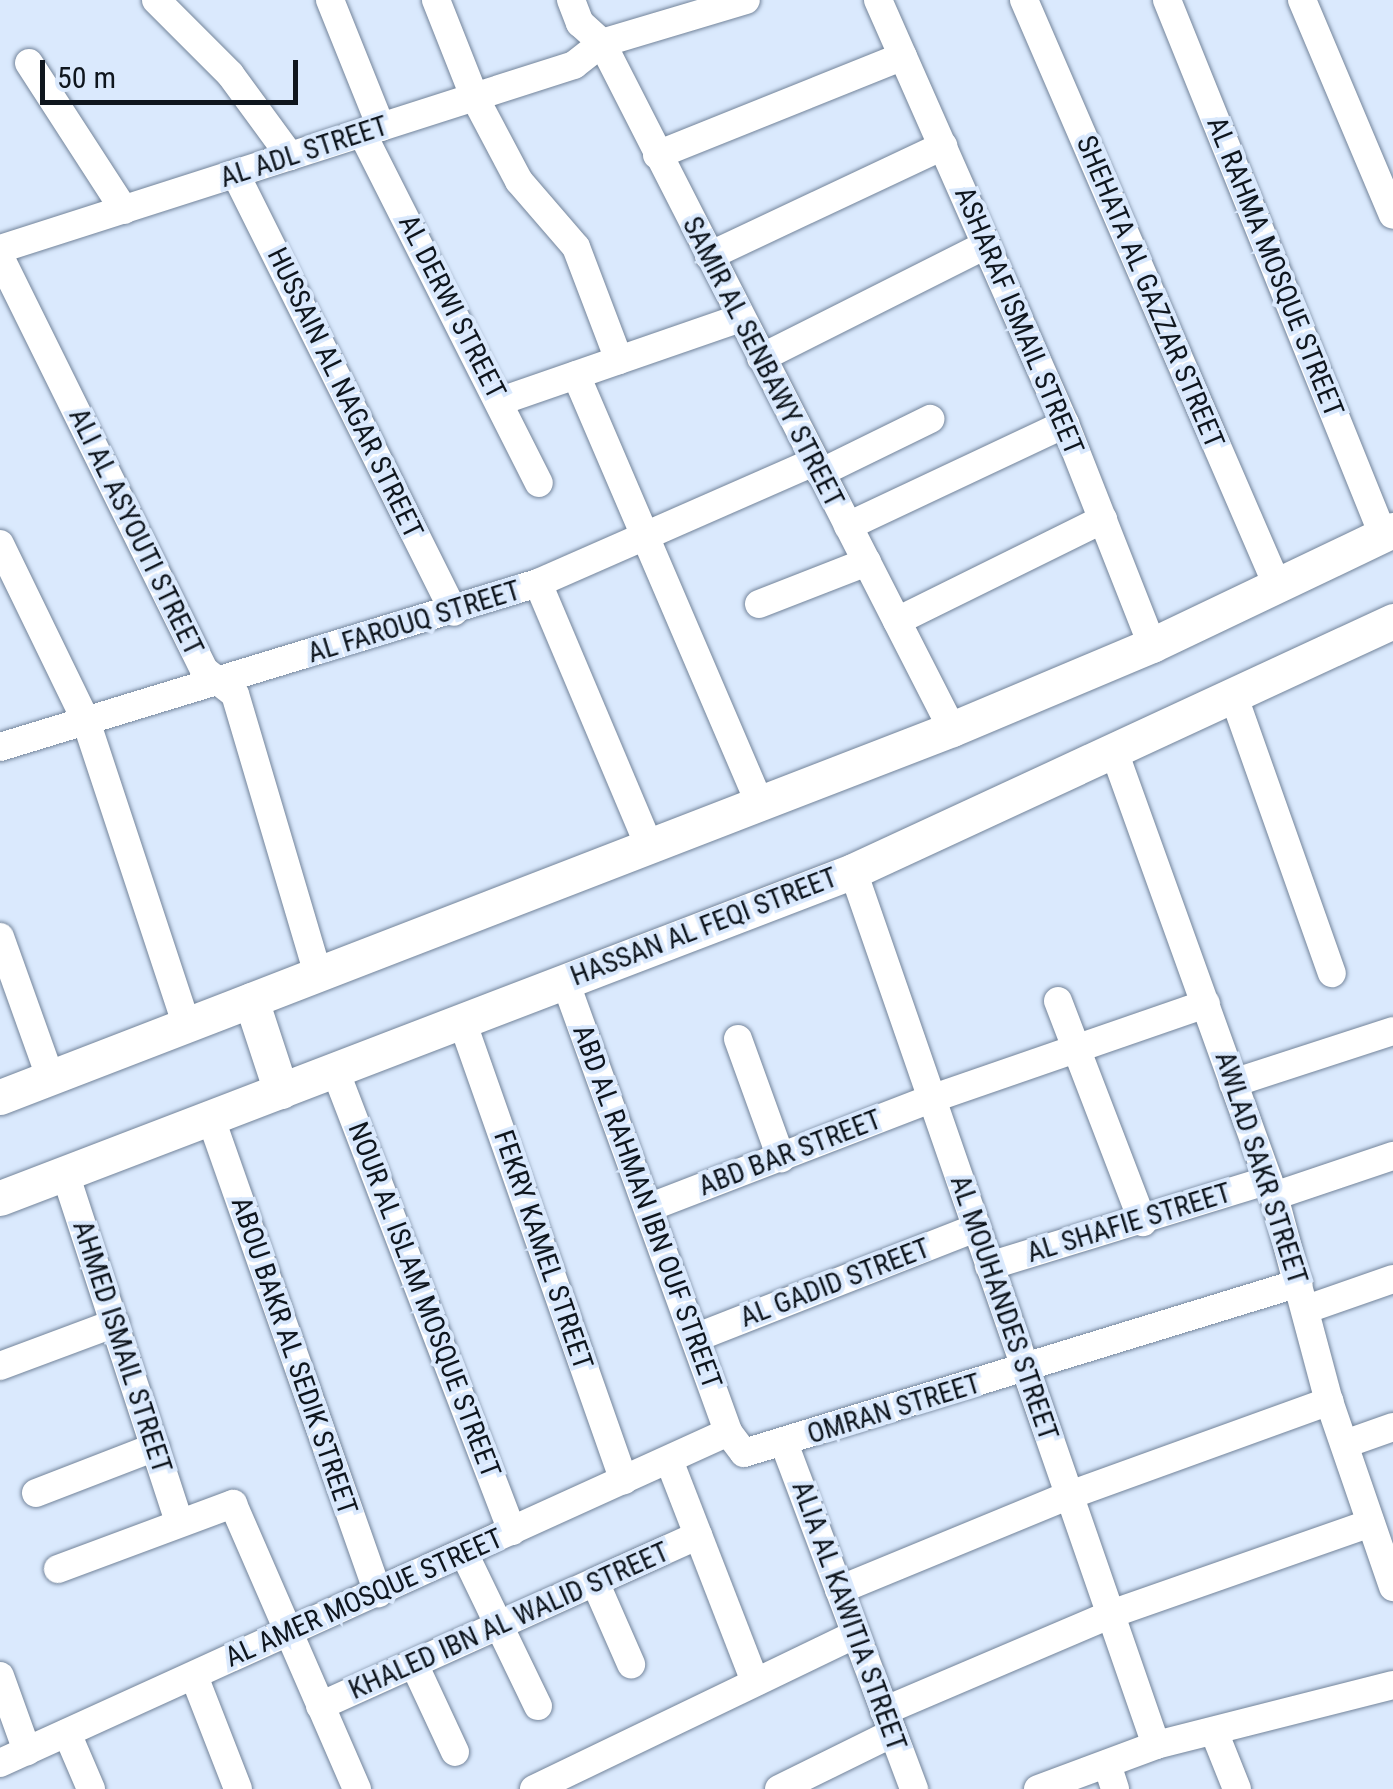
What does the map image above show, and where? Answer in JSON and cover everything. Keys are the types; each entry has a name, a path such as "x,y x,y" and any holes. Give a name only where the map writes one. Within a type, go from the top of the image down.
{"street":[{"path":"156,0 230,74 290,156"},
{"name":"AL DERWI STREET","path":"330,0 372,130 539,483"},
{"path":"436,0 474,96 519,182 576,247 620,360"},
{"name":"SAMIR AL SENBAWY STREET","path":"571,0 580,22 602,43 952,729"},
{"name":"AL ADL STREET","path":"0,249 574,64 602,43 746,0"},
{"name":"ASHARAF ISMAIL STREET","path":"878,0 1065,424 1152,645"},
{"name":"SHEHATA AL GAZZAR STREET","path":"1024,0 1277,585"},
{"name":"AL RAHMA MOSQUE STREET","path":"1167,0 1388,532"},
{"path":"1302,0 1393,215"},
{"path":"657,155 903,56"},
{"path":"29,63 124,210"},
{"path":"709,256 942,146"},
{"name":"HUSSAIN AL NAGAR STREET","path":"236,175 454,612"},
{"path":"762,358 986,245"},
{"name":"ALI AL ASYOUTI STREET","path":"0,257 204,670 234,694 318,974"},
{"path":"501,400 741,318"},
{"path":"576,375 760,804"},
{"name":"AL FAROUQ STREET","path":"0,747 538,584 930,419"},
{"path":"848,526 1065,424"},
{"path":"897,621 1103,520"},
{"path":"0,1097 952,729 1152,645 1388,532"},
{"path":"0,544 86,721 186,1024"},
{"path":"759,604 867,562"},
{"path":"538,584 650,848"},
{"name":"HASSAN AL FEQI STREET","path":"0,1198 852,870 1115,754 1393,621"},
{"path":"1234,697 1332,972"},
{"name":"AWLAD SAKR STREET","path":"1115,754 1271,1188 1329,1402 1370,1524 1388,1555 1393,1587"},
{"name":"AL MOUHANDES STREET","path":"852,870 1156,1745"},
{"path":"0,937 50,1078"},
{"name":"ABD AL RAHMAN IBN OUF STREET","path":"565,981 728,1432"},
{"path":"251,1000 281,1091"},
{"path":"1058,1001 1143,1222"},
{"name":"ABD BAR STREET","path":"648,1208 931,1098 1206,1004"},
{"name":"FEKRY KAMEL STREET","path":"462,1021 624,1480"},
{"path":"1233,1083 1393,1031"},
{"path":"738,1039 781,1158"},
{"name":"NOUR AL ISLAM MOSQUE STREET","path":"335,1070 512,1531"},
{"name":"ABOU BAKR AL SEDIK STREET","path":"211,1119 378,1593"},
{"name":"AL SHAFIE STREET","path":"989,1266 1393,1156"},
{"name":"AHMED ISMAIL STREET","path":"65,1173 179,1521"},
{"name":"AL GADID STREET","path":"694,1338 975,1228"},
{"name":"OMRAN STREET","path":"728,1432 744,1453 1027,1369 1303,1296 1393,1279"},
{"path":"0,1366 115,1323"},
{"path":"839,1590 1070,1495 1329,1402"},
{"path":"1345,1444 1393,1427"},
{"name":"AL AMER MOSQUE STREET","path":"0,1763 728,1432"},
{"name":"ALIA AL KAWITIA STREET","path":"784,1443 914,1789"},
{"path":"36,1492 155,1446"},
{"path":"669,1460 755,1682"},
{"path":"58,1569 226,1502 240,1510 357,1789"},
{"path":"780,1789 888,1722 1111,1614 1370,1524"},
{"name":"KHALED IBN AL WALID STREET","path":"320,1706 698,1535"},
{"path":"464,1553 538,1706"},
{"path":"595,1582 631,1664"},
{"path":"534,1789 856,1634"},
{"path":"414,1664 455,1752"},
{"path":"0,1676 27,1751"},
{"path":"194,1676 238,1789"},
{"path":"1038,1789 1111,1777 1156,1745 1216,1734 1393,1685"},
{"path":"66,1733 90,1789"},
{"path":"1216,1734 1236,1789"}]}
